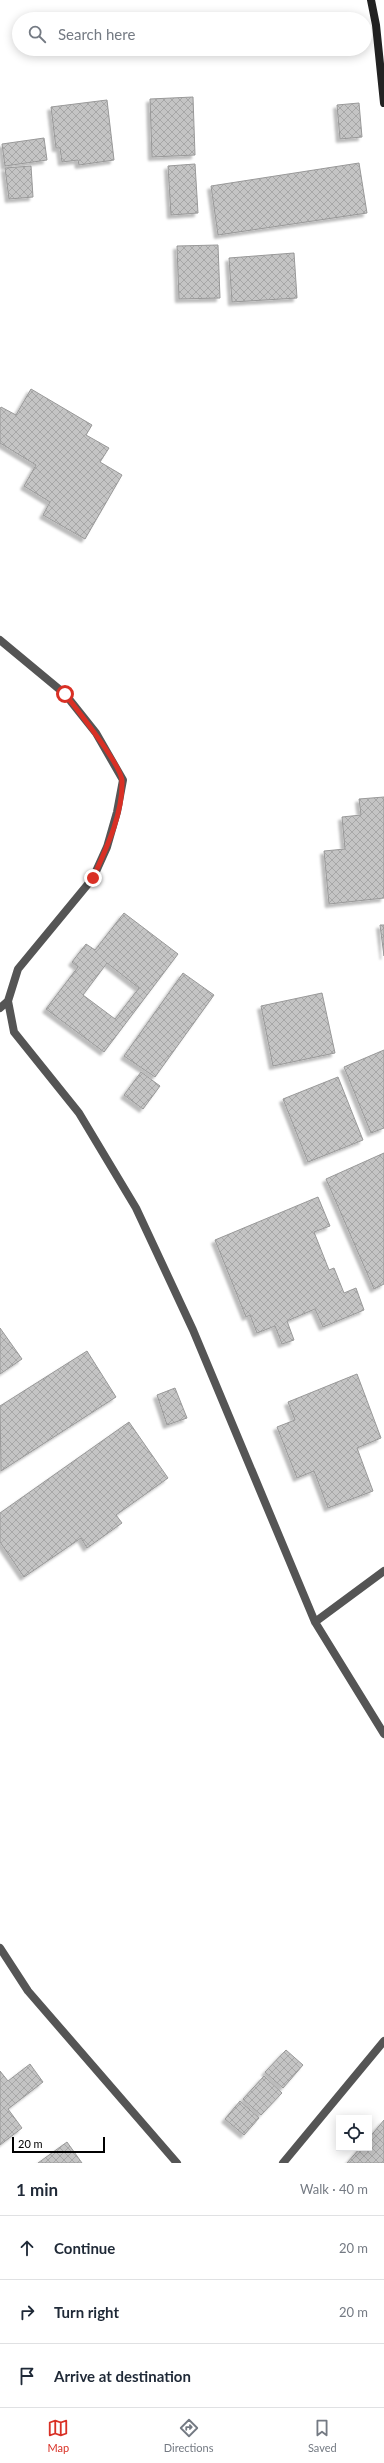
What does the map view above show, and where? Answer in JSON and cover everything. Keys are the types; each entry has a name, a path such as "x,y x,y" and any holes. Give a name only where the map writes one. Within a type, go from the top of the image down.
{"street":[{"path":"371,0 376,25 384,103"},
{"path":"0,640 65,694 96,733 123,780 117,812 107,847 93,878 18,969 8,1001 14,1032 79,1113 136,1208 192,1330 315,1622 384,1734"},
{"path":"0,1008 8,1001"},
{"path":"315,1622 384,1571"},
{"path":"0,1948 28,1991 177,2163"},
{"path":"283,2163 384,2042"}],"building":[{"path":"193,97 195,155 152,157 150,99"},
{"path":"107,100 114,160 79,165 78,160 62,162 60,148 56,148 51,107"},
{"path":"359,103 362,137 340,139 337,105"},
{"path":"44,138 47,160 5,166 2,144"},
{"path":"359,163 367,213 218,235 211,186"},
{"path":"195,164 198,213 171,215 168,166"},
{"path":"31,166 33,197 9,199 5,168"},
{"path":"218,245 220,298 179,299 177,246"},
{"path":"294,253 297,298 232,302 229,258"},
{"path":"31,389 92,425 86,435 109,448 100,462 122,475 85,539 43,515 50,502 24,486 36,465 0,443 1,407 16,415"},
{"path":"384,797 384,898 329,904 324,851 345,849 342,817 361,815 359,799"},
{"path":"124,913 178,954 104,1052 46,1009 78,967 72,962 86,944 95,950","holes":["107,963 139,988 115,1019 83,995"]},
{"path":"380,925 384,925 384,956"},
{"path":"183,973 214,995 155,1077 124,1056"},
{"path":"322,993 335,1053 273,1066 261,1006"},
{"path":"384,1050 384,1128 371,1133 344,1067"},
{"path":"141,1072 160,1086 143,1109 124,1095"},
{"path":"338,1077 363,1140 308,1162 283,1099"},
{"path":"384,1153 384,1284 374,1289 326,1179"},
{"path":"318,1197 330,1226 314,1232 329,1270 334,1268 344,1293 356,1288 364,1310 323,1327 315,1309 287,1321 294,1340 282,1344 275,1326 257,1333 250,1315 246,1317 215,1240"},
{"path":"0,1328 22,1359 0,1374"},
{"path":"87,1351 116,1397 1,1471 0,1406"},
{"path":"357,1374 381,1438 357,1448 373,1491 328,1508 314,1471 297,1478 277,1427 295,1420 288,1402"},
{"path":"175,1388 187,1418 167,1425 157,1395"},
{"path":"129,1422 168,1478 116,1515 122,1523 87,1548 81,1538 24,1577 0,1542 0,1513"},
{"path":"286,2050 303,2065 283,2088 265,2072"},
{"path":"30,2064 43,2082 8,2109 22,2128 0,2145 0,2071 8,2081"},
{"path":"264,2076 282,2093 261,2115 243,2099"},
{"path":"240,2101 259,2118 244,2135 225,2119"},
{"path":"384,2120 384,2163 347,2163 357,2151 372,2151 372,2134"},
{"path":"67,2142 82,2163 38,2163"}],"route":[{"path":"65,694 96,733 123,780 117,812 107,847 93,878"}]}
